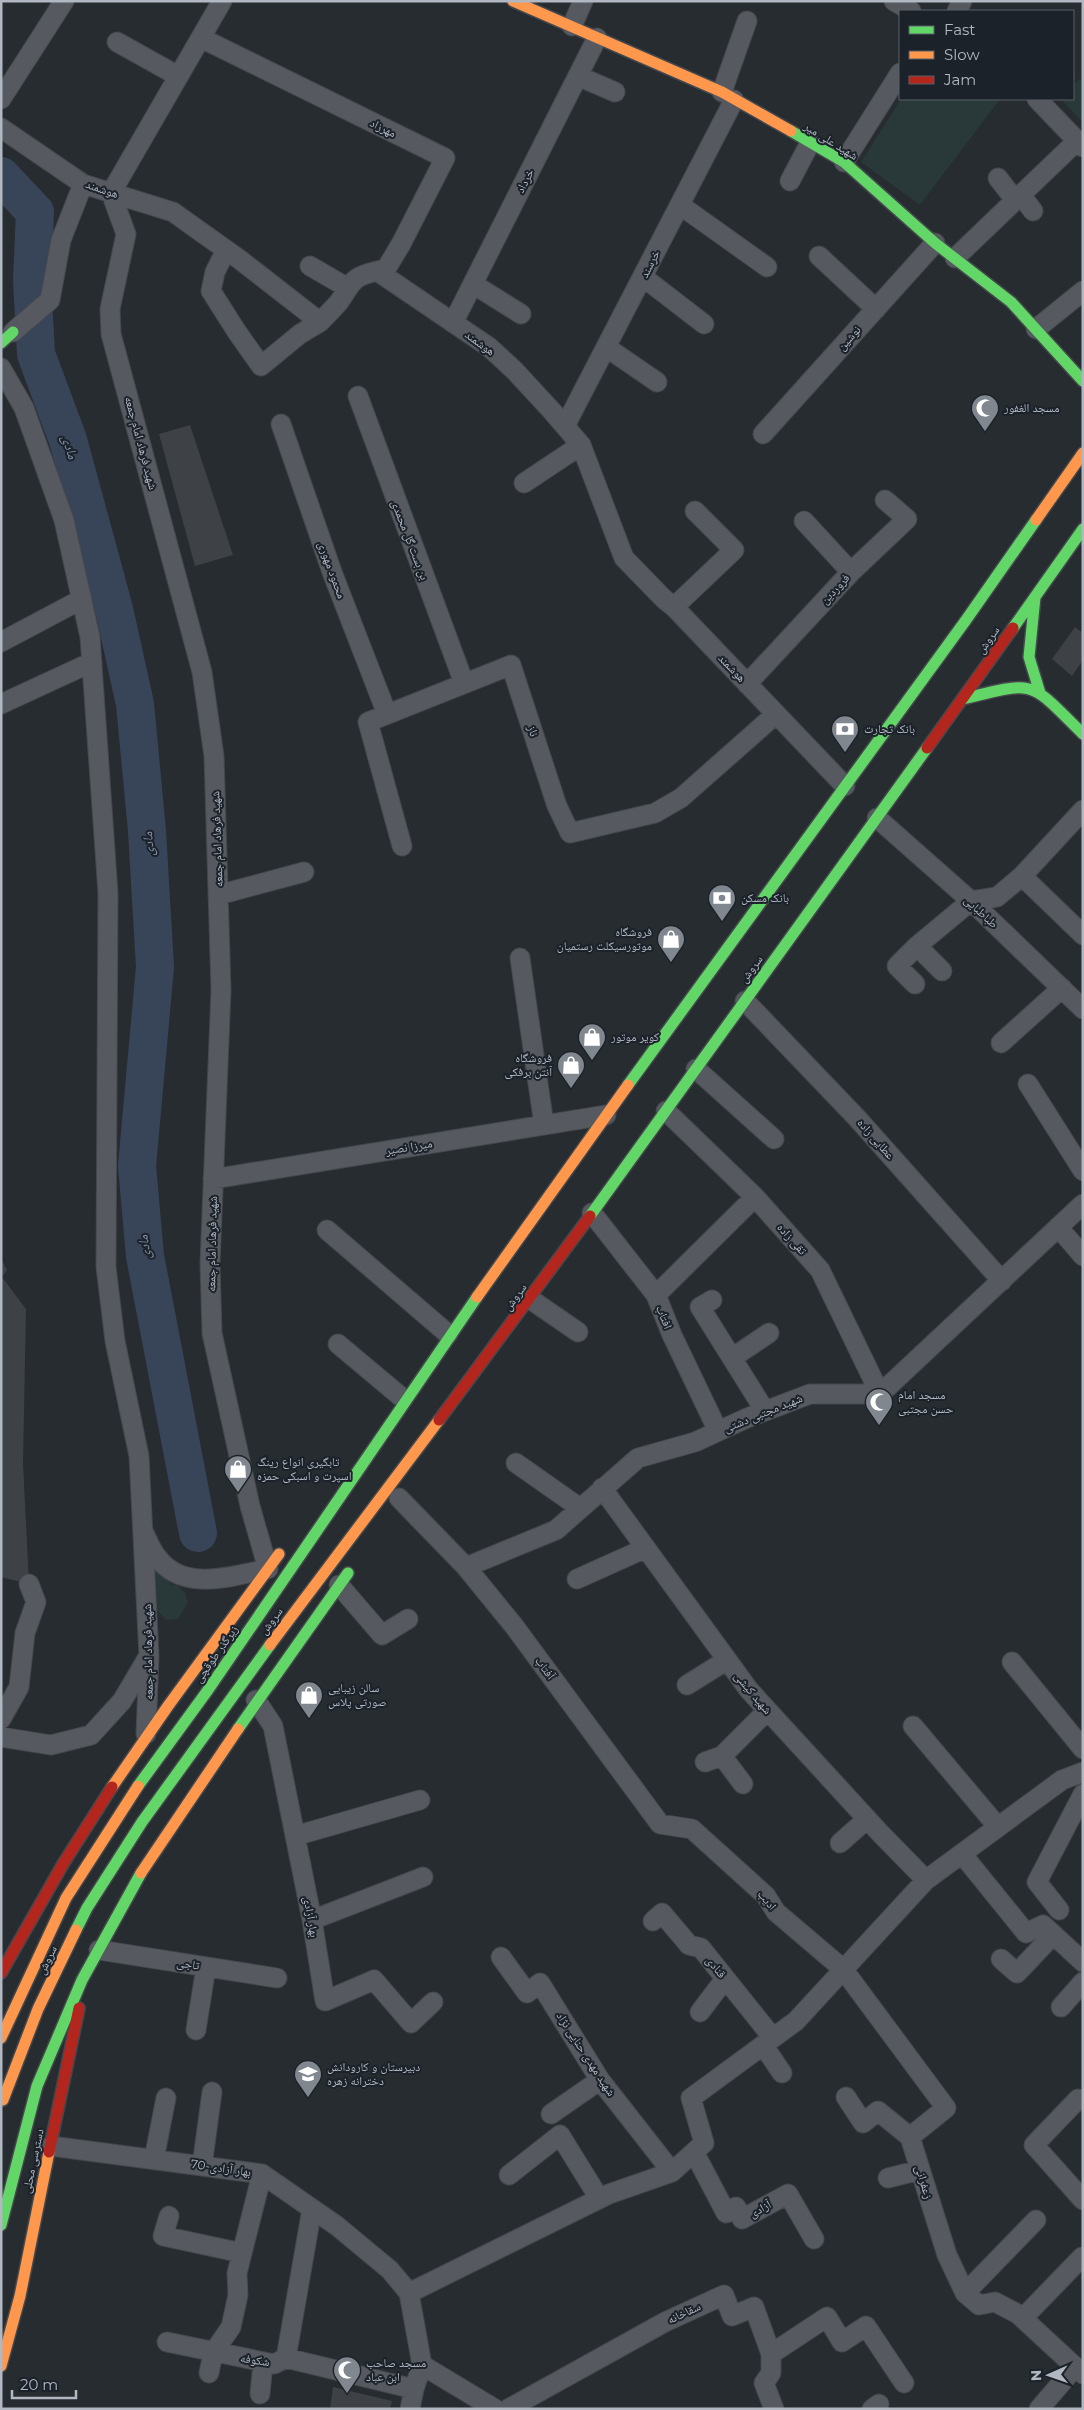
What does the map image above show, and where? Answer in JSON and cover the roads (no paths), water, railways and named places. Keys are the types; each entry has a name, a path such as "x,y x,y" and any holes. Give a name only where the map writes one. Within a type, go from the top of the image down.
{"main road":[{"name":"شهید علی میر","path":"513,1 728,96 844,162 955,258 1011,302 1083,381"},
{"path":"354,1456 477,1297 1083,454"},
{"name":"سروش","path":"8,2107 38,2009 87,1908 142,1822 224,1706 514,1321 963,699 1083,529"},
{"path":"1035,597 1029,657 1031,670 1040,693"},
{"path":"963,699 1018,687 1030,688 1040,693 1083,734"},
{"name":"زیرگذر طوقچی","path":"1,2038 16,2002 66,1898 123,1806 208,1690 477,1297"},
{"path":"420,1466 514,1321"},
{"path":"1,1973 30,1918 80,1837 285,1546"},
{"path":"1,2225 37,2086 82,1980 135,1883 256,1700 355,1562"},
{"name":"دسترسی محلی","path":"1,2366 20,2296 72,2036 96,1956"},
{"path":"8,2107 23,2104 37,2086"}],"street":[{"path":"1,99 64,1"},
{"path":"111,192 222,1"},
{"path":"572,26 582,1"},
{"path":"894,1 909,10"},
{"name":"خرسند","path":"565,426 680,205 728,96 747,21"},
{"name":"مهرزاد","path":"200,38 445,158 401,244 386,268 378,271"},
{"name":"خرداد","path":"453,323 597,38"},
{"path":"117,42 178,76"},
{"path":"844,162 899,75"},
{"path":"578,76 615,92"},
{"path":"955,258 1018,197 1080,144 1038,100"},
{"name":"هوشمند","path":"1,128 83,184 173,212 320,322"},
{"path":"790,181 810,143"},
{"path":"998,178 1034,211"},
{"path":"7,337 50,300 61,240 83,184"},
{"name":"شهید فرهاد امام جمعه","path":"111,192 126,234 110,309 111,334 202,672 214,756 221,990 210,1263 212,1333 250,1506 268,1569 196,1580 179,1576 156,1557 144,1533"},
{"path":"680,205 767,267"},
{"name":"نوشین","path":"763,434 936,242"},
{"path":"226,250 215,272 212,291 261,366 300,334 320,322 339,302 352,281 364,274 378,271"},
{"path":"819,256 876,309"},
{"path":"310,266 348,288"},
{"name":"هوشمند","path":"378,271 489,347 515,371 565,426 581,445 624,558 674,607 845,786"},
{"path":"643,277 704,324"},
{"path":"472,284 521,314"},
{"path":"1036,329 1083,291"},
{"path":"606,347 657,382"},
{"name":"شهید فرهاد امام جمعه","path":"1,368 24,408 64,520 90,637 108,893 106,1267 115,1341 139,1456 149,1656 149,1708 146,1741"},
{"name":"بن بست گل محمدی","path":"358,396 464,683"},
{"name":"محمود مهوری","path":"280,424 332,572 387,714"},
{"path":"524,483 581,445"},
{"name":"فروردین","path":"747,684 851,572 907,519 885,500"},
{"path":"674,607 734,550 696,511"},
{"path":"804,521 851,572"},
{"path":"1,642 82,599"},
{"path":"1,704 92,662"},
{"name":"ناز","path":"402,846 368,722 511,665 557,806 570,834 654,813 681,798 776,714"},
{"path":"915,984 897,966 917,946 971,901 997,897 1022,876 1083,810"},
{"name":"طباطبایی","path":"877,818 971,901 1083,1009"},
{"path":"218,895 304,872"},
{"path":"1022,876 1083,935"},
{"path":"917,946 942,971"},
{"path":"520,958 544,1125"},
{"path":"1000,1043 1062,988"},
{"name":"عطایی زاده","path":"746,1001 858,1118 1002,1281"},
{"path":"696,1069 774,1139"},
{"path":"1028,1084 1083,1171"},
{"name":"تقی زاده","path":"666,1111 755,1197 820,1270 880,1394"},
{"name":"میرزا نصیر","path":"213,1179 606,1115"},
{"path":"656,1295 755,1197"},
{"path":"880,1394 1083,1204"},
{"name":"افتاب","path":"592,1213 656,1295 672,1335 718,1431"},
{"path":"1058,1227 1083,1256"},
{"path":"327,1230 448,1334"},
{"path":"530,1299 578,1332"},
{"path":"712,1300 700,1307 765,1411"},
{"path":"732,1358 769,1333"},
{"path":"338,1344 400,1396"},
{"name":"شهید مجتبی دشتی","path":"466,1567 556,1530 638,1458 695,1442 765,1411 810,1394 880,1394"},
{"path":"516,1463 580,1508"},
{"name":"شهید کیشی","path":"602,1488 749,1690 867,1819 926,1880"},
{"name":"آفتاب","path":"399,1498 466,1567 514,1626 660,1824 692,1829"},
{"path":"577,1579 646,1548"},
{"path":"1,1719 19,1687 25,1633 36,1602 29,1584"},
{"path":"339,1585 382,1635 408,1619"},
{"path":"1,1737 51,1745 91,1735 122,1701 149,1656"},
{"path":"687,1685 727,1660"},
{"path":"1012,1662 1083,1749"},
{"name":"بهار آزادی","path":"256,1700 274,1726 312,1920 325,2001 374,1980 411,2023 433,2002"},
{"path":"743,1784 714,1759 768,1710"},
{"path":"913,1726 998,1827"},
{"path":"410,2409 422,2365 409,2293 599,2198 672,2172 704,2143 691,2098 796,2021 926,1880 1062,1780 1083,1772"},
{"path":"1059,1910 1037,1882 1083,1794"},
{"path":"295,1836 420,1800"},
{"path":"840,1843 867,1819"},
{"name":"ادیب","path":"692,1829 766,1896 776,1912 843,1969"},
{"path":"962,1854 1026,1932 1043,1925 1083,1962"},
{"path":"312,1920 423,1877"},
{"name":"قنادی","path":"653,1921 662,1913 690,1945 701,1948 768,2042 782,2073"},
{"path":"1001,1960 1016,1973 1053,1935"},
{"name":"تاجی","path":"96,1956 206,1967 277,1978"},
{"name":"شهید مهدی حنایی نژاد","path":"501,1957 526,1993 540,1983 600,2080 672,2172"},
{"path":"196,2030 206,1967"},
{"path":"843,1969 946,2108 910,2136 878,2111 863,2123 846,2097"},
{"path":"700,2012 725,1980"},
{"path":"1061,2007 1083,1982"},
{"path":"552,2114 600,2080"},
{"path":"202,2166 212,2092"},
{"path":"154,2159 166,2098"},
{"path":"1078,2099 1034,2145 1083,2200"},
{"path":"509,2175 560,2135 599,2198"},
{"name":"زعفرانی","path":"910,2136 946,2255 965,2292"},
{"name":"70-بهار آزادی","path":"51,2146 262,2174 312,2209 390,2270 409,2293"},
{"name":"آزادی","path":"694,2152 726,2213 736,2208 742,2219 788,2194 814,2238"},
{"path":"888,2178 920,2170"},
{"path":"208,2373 213,2353 231,2327 238,2295 237,2273 262,2174"},
{"path":"286,2358 312,2209"},
{"path":"169,2216 163,2236 242,2253"},
{"path":"1036,2220 965,2292 980,2305 996,2302 1023,2318 1079,2371 1040,2409"},
{"path":"1023,2318 1082,2257"},
{"name":"سقاخانه","path":"508,2409 665,2322 724,2295 732,2316 754,2307 771,2354 771,2373 764,2383 774,2409"},
{"path":"771,2354 827,2318 842,2342 866,2326 904,2383"},
{"name":"شکوفه","path":"167,2342 213,2353 274,2364 286,2358 414,2389"},
{"path":"260,2394 264,2362"},
{"path":"422,2365 494,2409"}],"waterway":[{"name":"مادی","path":"1,176 35,212 32,280 36,354 68,440 114,609 135,704 147,831 155,967 137,1166 145,1256 198,1533"}],"place":[{"name":"مسجد الغفور","path":"985,432"},
{"name":"بانک تجارت","path":"845,753"},
{"name":"بانک مسکن","path":"722,922"},
{"name":"فروشگاه موتورسیکلت رستمیان","path":"671,963"},
{"name":"کویر موتور","path":"592,1061"},
{"name":"فروشگاه آنتن برفکی","path":"571,1089"},
{"name":"مسجد امام حسن مجتبی","path":"879,1426"},
{"name":"تابگیری انواع رینگ اسپرت و اسبکی حمزه","path":"238,1493"},
{"name":"سالن زیبایی صورتی پلاس","path":"309,1719"},
{"name":"دبیرستان و کارودانش دخترانه زهره","path":"308,2098"},
{"name":"مسجد صاحب ابن عباد","path":"347,2394"}]}
